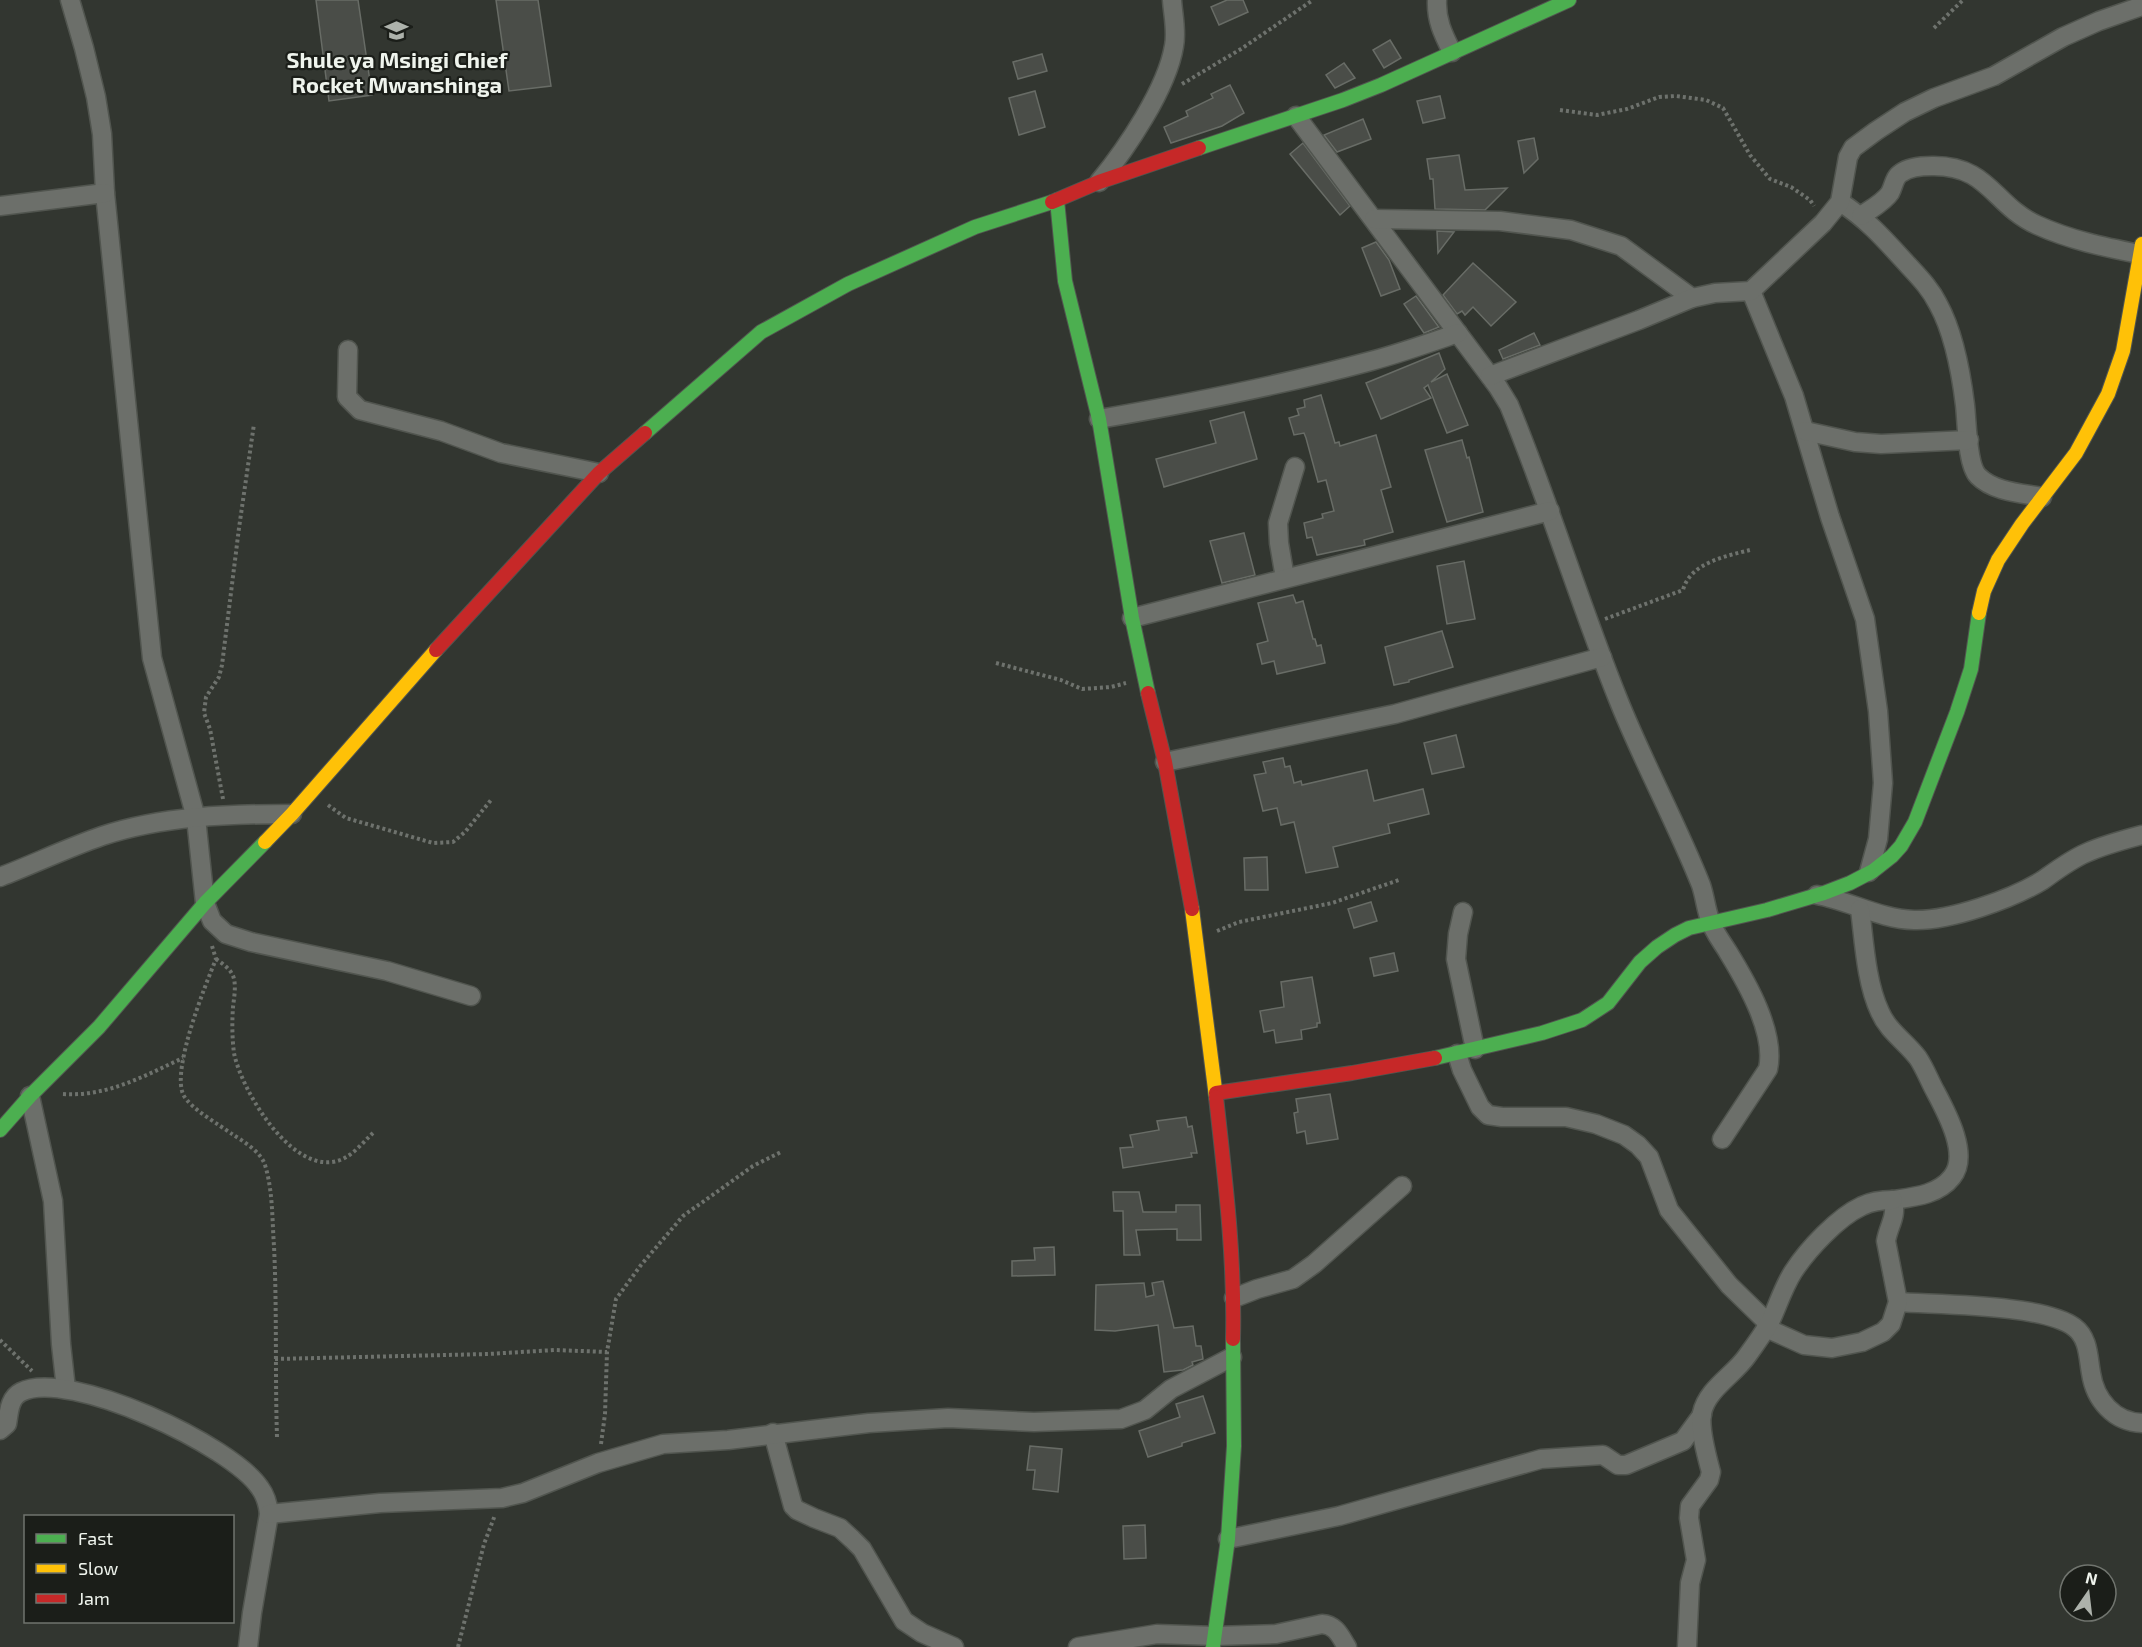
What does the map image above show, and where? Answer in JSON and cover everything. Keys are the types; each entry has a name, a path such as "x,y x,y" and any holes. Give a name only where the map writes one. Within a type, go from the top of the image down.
{"street":[{"path":"70,0 96,97 102,134 105,193 152,658 196,818 205,903 212,921 226,934 251,942 387,971 471,996"},
{"path":"1099,182 1137,128 1163,81 1174,46 1172,0"},
{"path":"1437,0 1440,29 1452,52"},
{"path":"0,1130 99,1027 205,903 292,814 406,683 598,473 761,332 848,284 897,260 975,227 1372,88 1569,0"},
{"path":"1490,376 1692,298 1715,292 1751,291 1823,223 1840,202 1848,157 1852,148 1905,112 1934,98 1994,76 2063,37 2142,6"},
{"path":"1296,116 1490,376 1509,405 1602,657 1644,763 1702,887 1710,922 1749,991 1770,1049 1768,1069 1722,1139"},
{"path":"1216,1093 1315,1080 1457,1054 1545,1034 1571,1025 1598,1012 1623,986 1640,963 1673,935 1710,922 1817,895 1849,883 1892,856 1906,837 1922,806 1971,669 1979,609 1987,580 2005,549 2086,436 2114,379 2123,350 2141,249 2090,243 2037,225 2017,215 1994,190 1972,174 1946,165 1927,166 1901,172 1890,192 1862,216"},
{"path":"0,206 105,193"},
{"path":"1057,200 1065,281 1099,419 1132,618 1165,762 1185,863 1216,1093 1232,1252 1234,1446 1228,1539 1214,1642"},
{"path":"1840,202 1862,216 1926,284 1938,304 1948,330 1960,375 1971,460 1976,475 1988,485 2042,497"},
{"path":"1374,219 1500,221 1571,230 1621,246 1692,298"},
{"path":"1751,291 1794,396 1830,517 1865,619 1870,642 1883,783 1878,838 1869,872"},
{"path":"1099,419 1216,397 1305,377 1373,360 1458,333"},
{"path":"348,350 347,397 360,410 441,431 501,453 598,473"},
{"path":"1805,431 1855,442 1881,444 1969,440"},
{"path":"1286,578 1279,543 1278,523 1295,467"},
{"path":"1132,618 1550,512"},
{"path":"1165,762 1395,714 1602,657"},
{"path":"0,877 103,836 149,824 226,815 292,814"},
{"path":"1817,895 1838,899 1860,909 1912,920 1936,920 1955,916 2015,894 2085,853 2142,835"},
{"path":"1228,1539 1339,1516 1541,1459 1603,1455 1618,1465 1626,1465 1683,1441 1713,1394 1742,1363 1767,1326 1792,1273 1816,1244 1841,1220 1861,1206 1920,1196 1944,1185 1955,1172 1957,1164 1957,1143 1950,1120 1921,1064 1880,1014 1871,983 1860,909"},
{"path":"1463,912 1456,958 1475,1049"},
{"path":"1457,1054 1479,1107 1488,1115 1566,1117 1596,1124 1624,1135 1638,1145 1649,1157 1670,1210 1729,1286 1767,1326 1804,1345 1832,1348 1847,1346 1874,1338 1891,1324 1898,1302 1886,1241 1887,1232 1896,1213 1893,1200"},
{"path":"33,1094 53,1201 61,1344 58,1389"},
{"path":"1234,1298 1293,1279 1314,1264 1402,1186"},
{"path":"1898,1302 2007,1309 2045,1315 2070,1325 2081,1334 2086,1343 2091,1376 2103,1403 2116,1416 2142,1423"},
{"path":"269,1514 391,1503 502,1498 523,1493 598,1463 663,1444 728,1440 869,1423 948,1418 1034,1422 1121,1419 1145,1410 1170,1389 1232,1357"},
{"path":"0,1430 7,1424 14,1397 21,1392 32,1388 58,1389 130,1408 175,1429 228,1459 260,1487 268,1503 269,1514 248,1647"},
{"path":"1687,1647 1689,1595 1695,1560 1689,1518 1690,1506 1709,1480 1710,1472 1702,1414"},
{"path":"773,1433 797,1510 840,1528 862,1549 904,1621 922,1633 954,1647"},
{"path":"1078,1647 1157,1634 1214,1642 1276,1634 1322,1624 1336,1629 1347,1647"}],"path":[{"path":"1152,100 1241,49 1313,0"},
{"path":"1934,28 1963,0"},
{"path":"1560,110 1597,116 1627,109 1659,97 1676,96 1706,100 1723,108 1750,155 1770,179 1791,187 1810,200 1823,223"},
{"path":"226,815 210,729 204,713 206,698 219,677 222,665 238,528 254,424"},
{"path":"1590,624 1683,590 1686,580 1698,568 1728,555 1750,550"},
{"path":"996,663 1082,688 1111,687 1144,677"},
{"path":"311,792 346,818 433,843 453,842 465,832 491,800"},
{"path":"1197,939 1239,922 1332,903 1399,880"},
{"path":"191,920 213,948 216,959 234,977 235,1054 251,1097 277,1131 293,1148 306,1156 317,1161 332,1162 349,1156 373,1133"},
{"path":"216,959 205,986 183,1058 180,1083 184,1096 193,1106 249,1145 265,1162 271,1198 275,1273 277,1437"},
{"path":"33,1094 85,1094 112,1089 183,1058"},
{"path":"598,1463 605,1414 607,1352 616,1299 641,1265 683,1216 753,1166 781,1152"},
{"path":"0,1340 58,1389"},
{"path":"275,1359 488,1354 555,1350 607,1352"},
{"path":"458,1647 484,1544 502,1498"}],"building":[{"path":"316,0 358,0 372,95 329,101"},
{"path":"496,0 538,0 551,86 509,91"},
{"path":"1227,0 1243,0 1248,12 1219,25 1211,7"},
{"path":"1390,40 1401,58 1384,68 1373,50"},
{"path":"1042,54 1047,71 1018,79 1013,62"},
{"path":"1344,63 1355,78 1335,88 1326,75"},
{"path":"1230,85 1244,113 1222,126 1171,143 1164,127 1188,116 1186,111 1213,98 1211,94"},
{"path":"1035,91 1045,127 1019,135 1009,98"},
{"path":"1440,96 1445,118 1423,123 1417,101"},
{"path":"1363,119 1371,139 1337,152 1324,135"},
{"path":"1534,138 1538,159 1524,173 1518,141"},
{"path":"1303,143 1350,206 1340,215 1290,154"},
{"path":"1459,155 1465,190 1507,188 1485,210 1435,209 1433,179 1430,179 1427,159"},
{"path":"1437,231 1454,232 1438,253"},
{"path":"1376,242 1389,260 1400,289 1381,296 1362,248"},
{"path":"1473,263 1516,302 1491,326 1473,307 1465,315 1462,311 1457,314 1443,295"},
{"path":"1416,296 1439,327 1424,333 1404,304"},
{"path":"1534,333 1540,345 1503,359 1499,350"},
{"path":"1439,353 1445,369 1431,382 1447,374 1468,425 1447,433 1428,385 1424,388 1431,398 1381,419 1366,383"},
{"path":"1321,395 1335,443 1339,442 1340,446 1376,435 1391,487 1381,490 1393,532 1364,540 1365,545 1317,555 1312,537 1307,538 1304,523 1323,518 1322,514 1334,511 1326,480 1318,482 1304,433 1294,435 1289,418 1299,415 1297,409 1305,407 1304,400"},
{"path":"1244,412 1257,459 1164,487 1156,459 1216,443 1210,421"},
{"path":"1462,440 1467,458 1469,457 1483,512 1447,522 1425,450"},
{"path":"1244,533 1255,575 1222,583 1210,541"},
{"path":"1464,561 1475,619 1447,624 1437,566"},
{"path":"1293,595 1296,603 1303,601 1313,639 1317,646 1321,645 1325,663 1277,674 1274,661 1262,664 1257,644 1268,641 1258,603"},
{"path":"1442,631 1453,667 1394,685 1385,647"},
{"path":"1456,735 1464,767 1432,774 1424,743"},
{"path":"1283,758 1285,767 1290,766 1294,783 1301,781 1302,785 1367,770 1374,801 1423,789 1429,814 1388,824 1390,833 1333,847 1338,867 1306,873 1294,822 1281,825 1277,808 1263,811 1254,775 1266,773 1263,762"},
{"path":"1267,857 1268,890 1245,890 1244,858"},
{"path":"1371,902 1377,921 1354,928 1348,909"},
{"path":"1394,953 1398,971 1374,976 1370,958"},
{"path":"1312,977 1320,1023 1317,1023 1317,1027 1301,1030 1302,1039 1276,1043 1274,1030 1264,1032 1260,1011 1284,1007 1281,982"},
{"path":"1330,1094 1338,1139 1307,1144 1305,1131 1297,1133 1294,1113 1298,1112 1296,1099"},
{"path":"1186,1117 1188,1127 1192,1126 1197,1153 1191,1153 1192,1157 1123,1168 1120,1148 1133,1147 1130,1135 1159,1130 1157,1121"},
{"path":"1113,1192 1139,1192 1143,1212 1176,1212 1176,1205 1200,1205 1201,1240 1177,1240 1177,1229 1136,1230 1140,1255 1124,1255 1123,1211 1114,1211"},
{"path":"1054,1247 1055,1275 1012,1276 1012,1261 1035,1260 1034,1248"},
{"path":"1163,1281 1174,1328 1193,1326 1196,1346 1201,1346 1203,1359 1192,1362 1193,1365 1183,1370 1164,1372 1158,1325 1115,1331 1095,1330 1096,1285 1144,1283 1146,1297 1154,1295 1152,1283"},
{"path":"1203,1396 1215,1433 1148,1457 1139,1431 1180,1417 1176,1404"},
{"path":"1030,1446 1062,1449 1058,1492 1033,1489 1035,1470 1027,1470"},
{"path":"1145,1525 1146,1558 1124,1559 1123,1526"}],"traffic: fast":[{"path":"1199,148 1381,85 1569,0"},
{"path":"1057,200 1065,281 1099,419 1132,618 1148,693"},
{"path":"645,433 761,332 848,284 975,227 1052,202"},
{"path":"1435,1058 1542,1033 1582,1020 1608,1003 1640,962 1675,935 1689,928 1767,910 1824,893 1873,871 1892,856 1901,846 1915,822 1957,712 1971,669 1979,613"},
{"path":"0,1130 30,1096 99,1027 205,903 265,842"},
{"path":"1213,1647 1228,1539 1234,1446 1233,1339"}],"traffic: slow":[{"path":"1979,613 1984,591 1998,560 2022,524 2076,453 2108,394 2123,351 2142,244"},
{"path":"265,842 436,650"},
{"path":"1192,909 1216,1097"}],"traffic: jam":[{"path":"1052,202 1099,182 1199,148"},
{"path":"436,650 599,473 645,433"},
{"path":"1148,693 1165,762 1192,909"},
{"path":"1216,1093 1435,1058"},
{"path":"1216,1097 1231,1248 1233,1339"}],"place":[{"name":"Shule ya Msingi Chief Rocket Mwanshinga","path":"397,30"}]}
